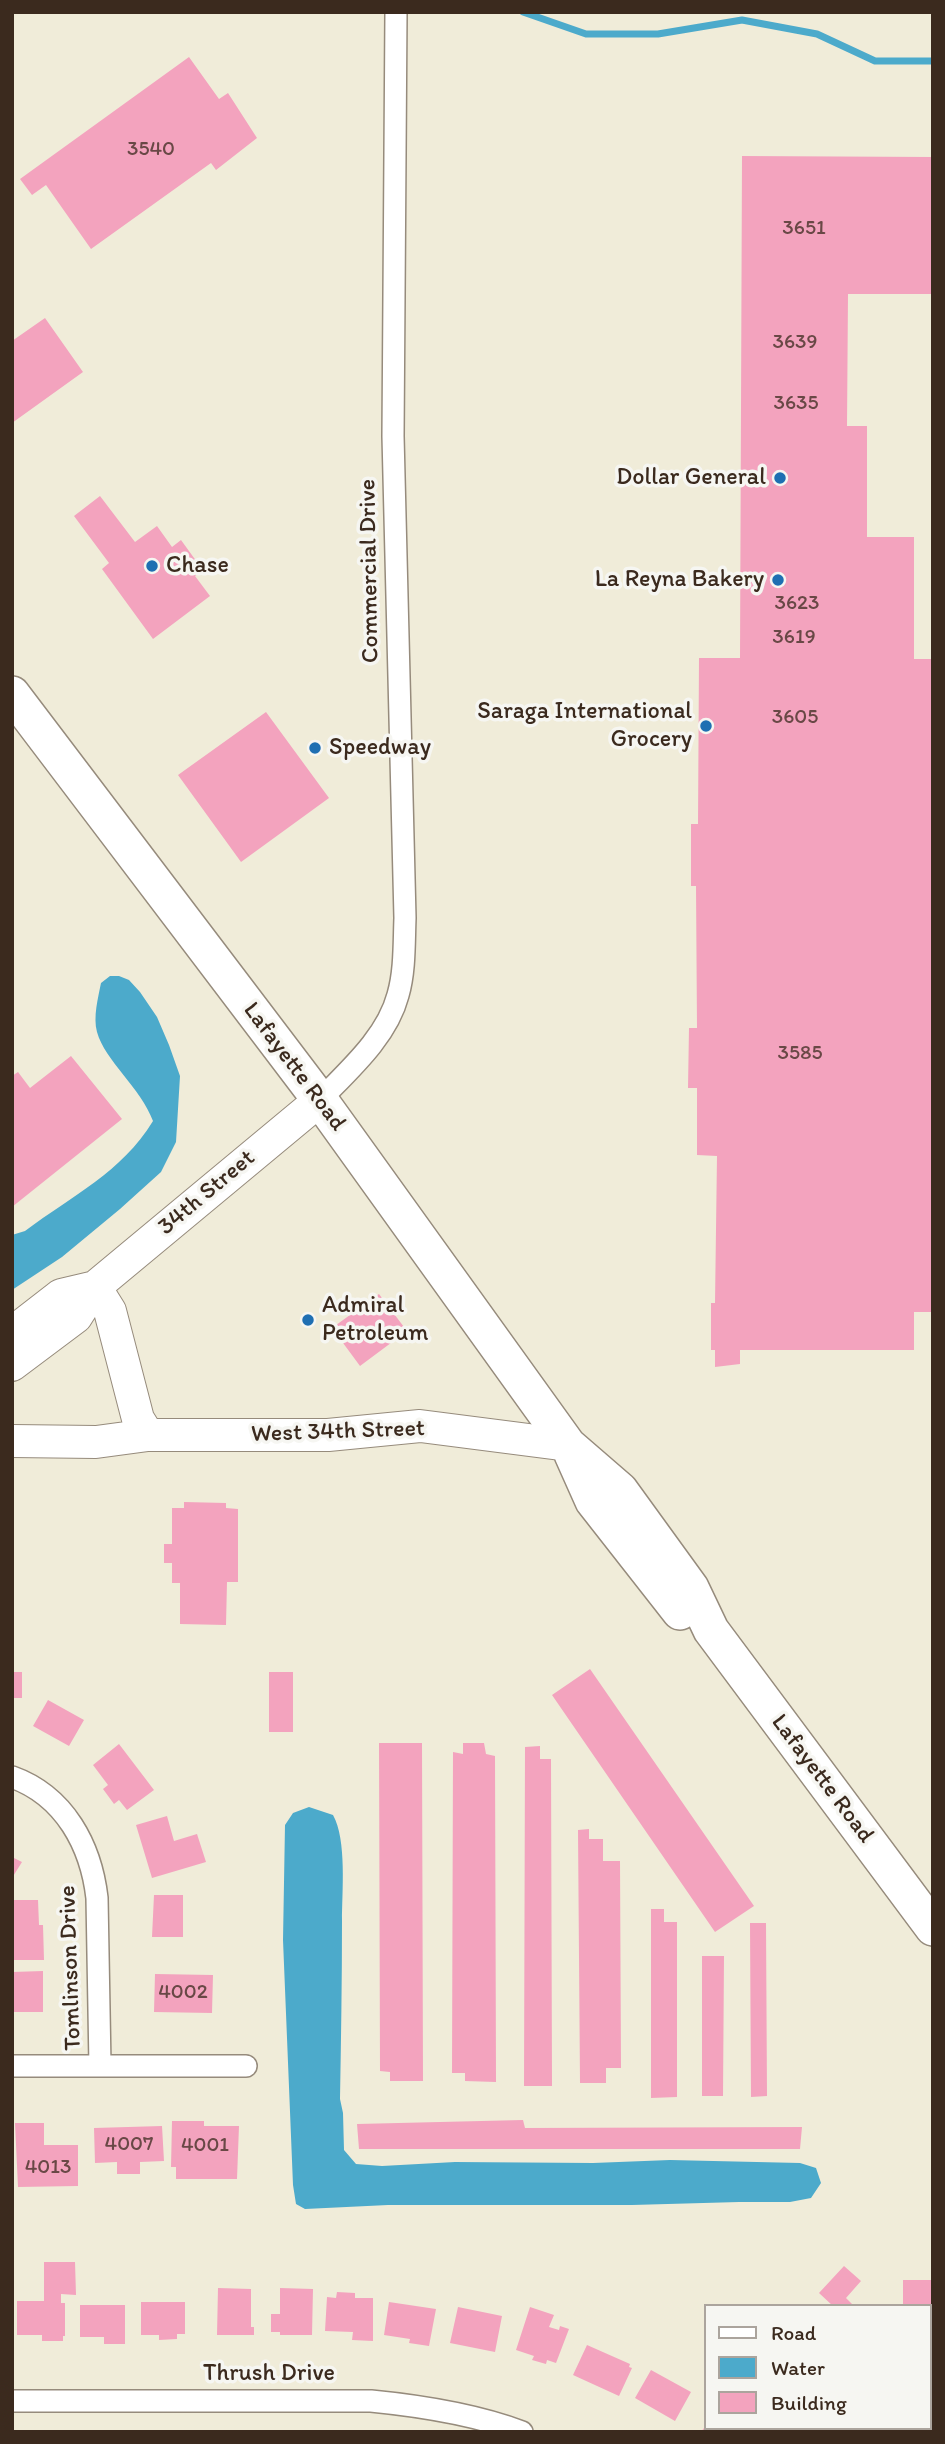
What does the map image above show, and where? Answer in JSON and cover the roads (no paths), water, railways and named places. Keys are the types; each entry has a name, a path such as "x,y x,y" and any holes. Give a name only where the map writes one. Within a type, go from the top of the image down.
{"main road":[{"name":"Lafayette Road","path":"12,695 320,1100 568,1445 586,1491 608,1522 692,1626 711,1630 933,1928"}],"street":[{"name":"Commercial Drive","path":"320,1100 356,1063 384,1026 398,998 402,974 405,918 393,436 396,12"},
{"name":"34th Street","path":"95,1287 320,1100"},
{"path":"12,1333 61,1295 95,1287"},
{"path":"12,1365 76,1317 95,1287"},
{"path":"95,1287 110,1311 138,1419 148,1435"},
{"name":"West 34th Street","path":"12,1441 96,1442 148,1435 328,1435 420,1426 568,1445"},
{"name":"Tomlinson Drive","path":"12,1777 56,1804 75,1828 88,1852 97,1898 100,2066"},
{"path":"12,2066 246,2066"},
{"name":"Thrush Drive","path":"12,2401 360,2401 427,2408 481,2419 522,2432"}],"water":[{"path":"110,976 129,980 140,992 157,1017 169,1045 180,1076 176,1142 161,1172 120,1209 62,1257 12,1290 12,1235 25,1231 95,1182 126,1155 153,1121 140,1097 107,1054 97,1032 97,1001 101,983"},
{"path":"309,1807 333,1815 342,1852 340,2099 344,2150 356,2164 382,2166 455,2162 593,2163 670,2160 800,2163 816,2168 821,2183 811,2198 790,2202 388,2205 305,2209 296,2204 283,1940 285,1825 293,1813"}],"waterway":[{"path":"523,12 586,34 658,34 742,20 817,34 875,61 933,61"}],"place":[{"name":"Dollar General","path":"780,478"},
{"name":"Chase","path":"152,566"},
{"name":"La Reyna Bakery","path":"778,580"},
{"name":"Saraga International Grocery","path":"706,726"},
{"name":"Speedway","path":"315,748"},
{"name":"Admiral Petroleum","path":"308,1320"}]}
